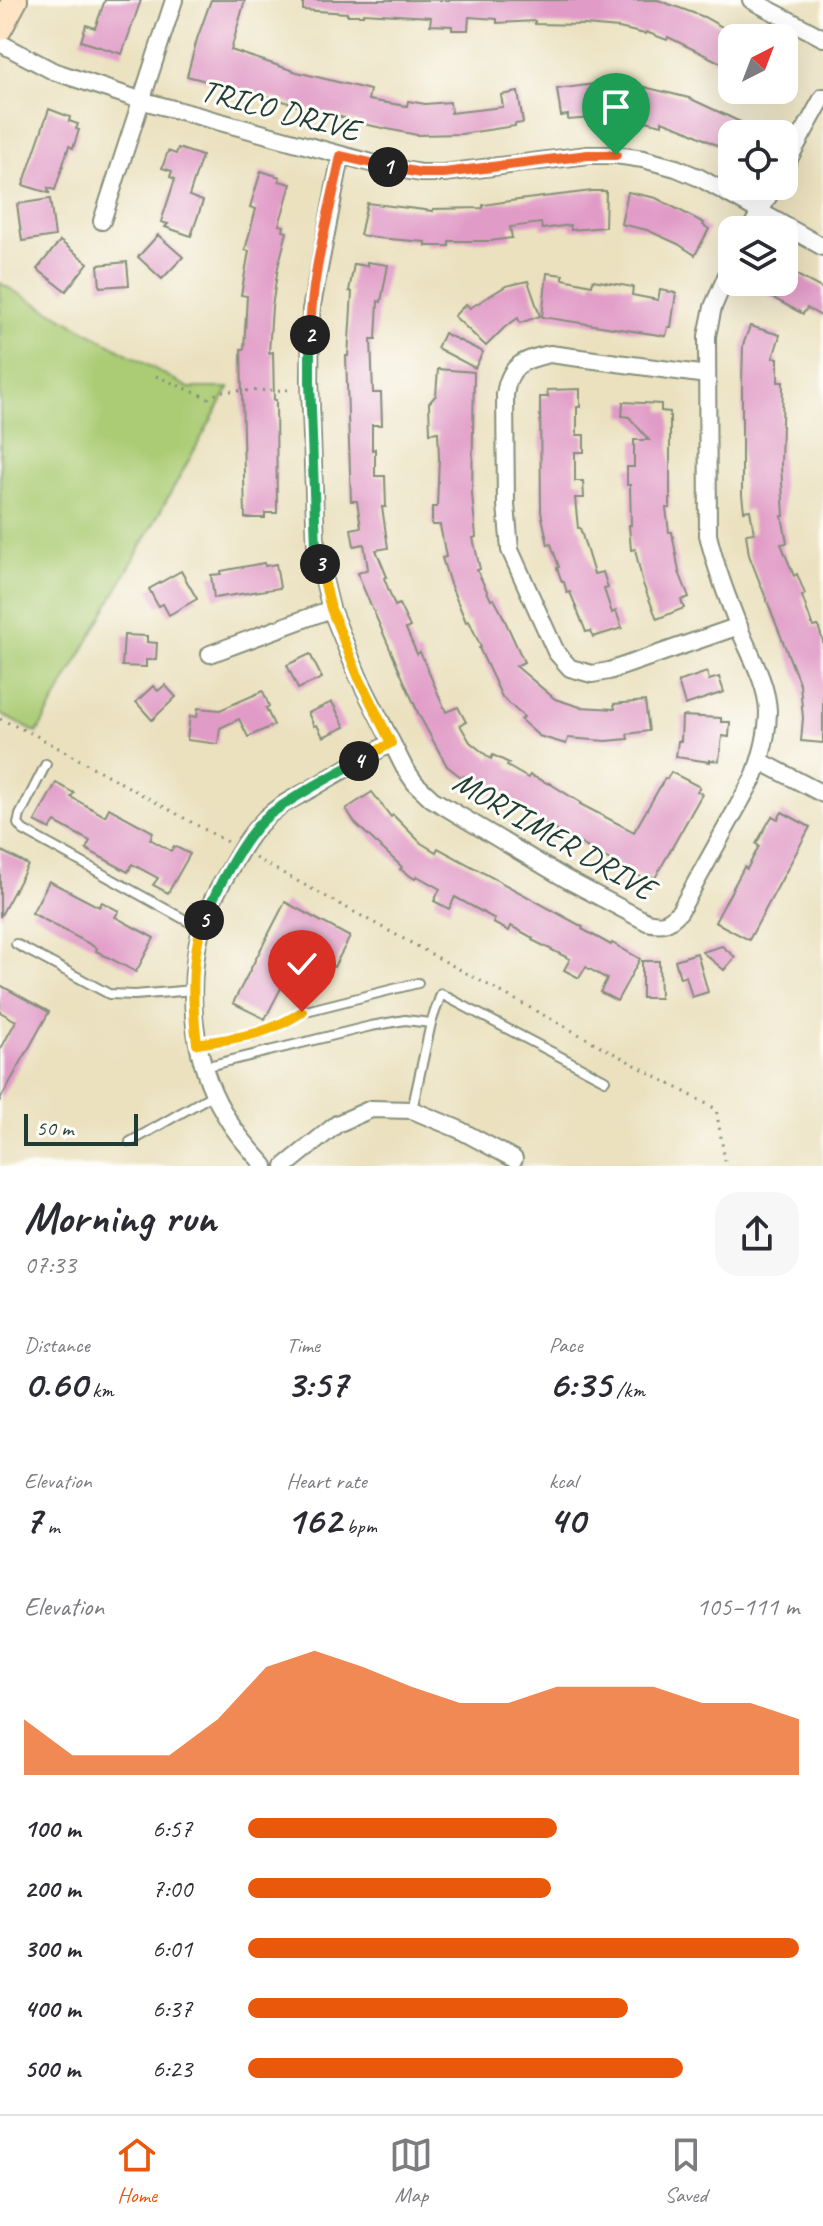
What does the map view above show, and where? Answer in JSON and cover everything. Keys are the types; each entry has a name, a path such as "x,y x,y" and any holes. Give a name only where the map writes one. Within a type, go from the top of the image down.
{"main road":[{"path":"0,28 15,0"}],"street":[{"path":"102,221 174,0"},
{"path":"751,0 823,38"},
{"name":"TRICO DRIVE","path":"0,43 53,71 140,100 382,166 421,173 444,173 588,155 643,159 700,178 823,247"},
{"path":"798,143 823,97"},
{"name":"MORTIMER DRIVE","path":"341,156 311,310 310,381 316,547 331,609 358,676 415,783 432,799 566,879 647,922 660,925 680,911 754,777 766,737 768,708 762,681 714,562 708,535 707,336 718,295"},
{"path":"758,216 767,200"},
{"path":"707,375 550,354 526,359 517,366 507,378 505,395 506,505 510,550 556,652 570,668 592,674 609,671 739,626"},
{"path":"210,654 331,609"},
{"path":"265,1166 237,1135 214,1094 197,1044 194,990 201,928 220,885 266,817 391,743"},
{"path":"760,761 823,794"},
{"path":"285,1166 337,1124 371,1109 412,1110 458,1129 514,1159"}],"lane":[{"path":"46,764 20,815 18,824 23,830 201,928"},
{"path":"16,944 109,994 194,990"},
{"path":"197,1044 255,1035 302,1012 418,983"},
{"path":"412,1110 431,1023 441,994 605,1080"},
{"path":"204,1067 371,1026 405,1020 431,1023"},
{"path":"130,1142 214,1094"}],"path":[{"path":"156,376 208,398 223,391 292,390"},
{"path":"0,719 35,735 231,844"},
{"path":"248,854 716,1109 726,1166"}],"green space":[{"path":"0,283 189,388 229,388 37,733 0,714"}],"building":[{"path":"105,0 141,0 122,54 81,41 86,25 95,28"},
{"path":"211,0 245,0 231,50 297,72 370,90 368,100 407,106 408,101 425,104 450,102 451,113 503,107 501,95 518,92 523,123 461,134 417,135 326,115 249,90 187,76"},
{"path":"303,0 658,0 718,25 718,62 668,37 667,40 646,32 619,28 535,24 535,21 497,23 497,19 469,17 468,30 452,30 452,26 430,25 431,17 347,15 303,10"},
{"path":"595,84 640,84 689,98 736,120 718,120 718,146 662,121 662,125 647,119 618,116 568,120 568,115 561,116 557,89"},
{"path":"49,109 70,117 69,121 78,124 76,129 79,130 73,148 69,146 55,190 48,188 49,193 23,185"},
{"path":"178,148 202,156 189,196 203,201 191,236 165,227 168,224 161,222 175,179 170,177 172,171 162,168 168,151 176,154"},
{"path":"261,171 291,184 279,225 284,226 283,231 287,232 272,307 269,353 273,352 276,400 277,513 265,513 265,518 245,518 241,349 244,349 247,296 241,295 249,251 245,250 256,209 250,207"},
{"path":"606,191 605,227 571,230 570,225 542,229 541,223 510,227 512,238 449,241 449,246 426,246 426,242 360,235 367,203 433,211 483,208 483,205"},
{"path":"628,192 656,198 704,223 709,229 695,255 647,230 621,224"},
{"path":"50,199 55,236 22,241 17,204"},
{"path":"158,235 183,257 162,279 138,257"},
{"path":"60,241 88,263 66,291 37,269"},
{"path":"127,262 129,285 100,287 98,265"},
{"path":"367,262 388,265 381,302 378,301 376,339 371,339 373,393 381,393 382,425 372,425 372,450 375,449 375,476 385,476 386,507 382,507 388,548 376,550 395,606 399,604 410,627 406,629 417,654 420,652 446,712 458,707 466,722 460,725 470,742 491,759 493,755 528,778 530,775 549,783 580,804 634,832 671,772 700,787 697,791 702,794 655,878 651,876 648,881 464,776 462,778 447,766 419,715 362,585 358,573 368,569 364,544 354,546 351,529 361,527 357,501 351,501 346,356 352,292 349,291 354,264 367,266"},
{"path":"547,273 592,285 593,280 633,287 632,295 658,300 660,290 676,293 671,327 668,327 666,336 542,317"},
{"path":"798,276 823,289 823,317 807,308 803,314 769,296 798,296"},
{"path":"528,281 540,316 520,323 518,318 486,346 454,316 466,304 470,308 506,286"},
{"path":"750,326 780,335 773,358 778,358 778,382 783,382 782,516 787,543 781,544 805,594 802,596 813,627 818,626 823,641 823,743 801,741 803,718 800,685 749,555 746,534 754,533 750,510 744,511 742,495 742,382 743,345"},
{"path":"444,333 483,352 475,368 437,348"},
{"path":"438,369 474,372 472,494 476,537 473,538 480,569 477,570 524,662 516,666 555,699 580,707 615,709 614,704 645,701 649,731 627,734 628,739 606,741 568,738 566,744 539,736 502,697 450,584 442,558 446,557 440,525 432,525 432,507 437,507 439,457 438,432 430,433 429,403 436,395"},
{"path":"580,389 577,435 584,435 584,452 575,452 575,481 583,481 584,498 575,498 578,528 594,574 603,572 608,588 604,589 612,613 616,611 622,628 593,637 591,631 586,632 570,592 567,593 562,582 551,544 548,545 541,512 540,397 548,397 547,390"},
{"path":"623,402 661,404 661,411 670,412 670,508 666,508 679,572 689,597 681,600 684,608 657,619 643,584 635,549 631,550 630,485 627,485 627,467 634,467 634,440 649,440 629,417 622,416"},
{"path":"264,563 265,566 276,564 280,588 214,598 211,575"},
{"path":"181,571 197,599 169,615 163,604 158,606 149,589"},
{"path":"124,635 147,636 147,642 157,643 156,660 146,660 146,667 122,666"},
{"path":"310,654 322,678 298,689 287,665"},
{"path":"707,672 709,680 719,677 724,692 685,705 678,682"},
{"path":"165,685 176,697 152,720 136,702 153,686 158,691"},
{"path":"263,691 274,725 248,737 239,719 220,728 218,744 187,740 190,716 197,717 198,708 220,710"},
{"path":"332,702 345,727 323,737 308,713"},
{"path":"682,716 721,718 721,722 730,722 729,737 722,736 719,761 676,757 678,741 681,741"},
{"path":"56,783 74,793 71,797 105,816 109,808 153,832 150,839 171,851 174,846 190,854 168,893 153,885 158,878 132,864 128,872 86,849 90,841 55,822 50,829 35,821"},
{"path":"372,792 391,817 393,815 421,843 436,852 438,848 640,959 617,1001 600,992 607,979 586,967 579,978 564,970 570,959 533,938 511,926 509,931 493,923 495,919 455,897 449,909 434,901 440,889 400,869 402,867 356,824 346,809"},
{"path":"782,812 810,827 749,940 715,922 744,867 747,869 759,846 756,844 772,816 778,819"},
{"path":"0,850 28,865 0,917"},
{"path":"49,881 99,907 102,902 119,911 115,917 154,938 136,972 32,913"},
{"path":"285,902 350,937 334,967 301,949 265,1019 233,1003"},
{"path":"722,946 735,957 724,970 702,952"},
{"path":"697,953 708,992 692,997 686,976 680,978 675,960"},
{"path":"642,961 659,961 660,998 642,998"},
{"path":"0,985 49,1012 0,1100 0,1050 16,1021 0,1012"}],"route":[{"path":"302,1012 255,1035 197,1044 194,990 201,928 214,897 241,850 266,817 391,743 358,676 331,609 316,547 310,381 311,310 341,156 421,173 444,173 588,155 616,155"}]}
